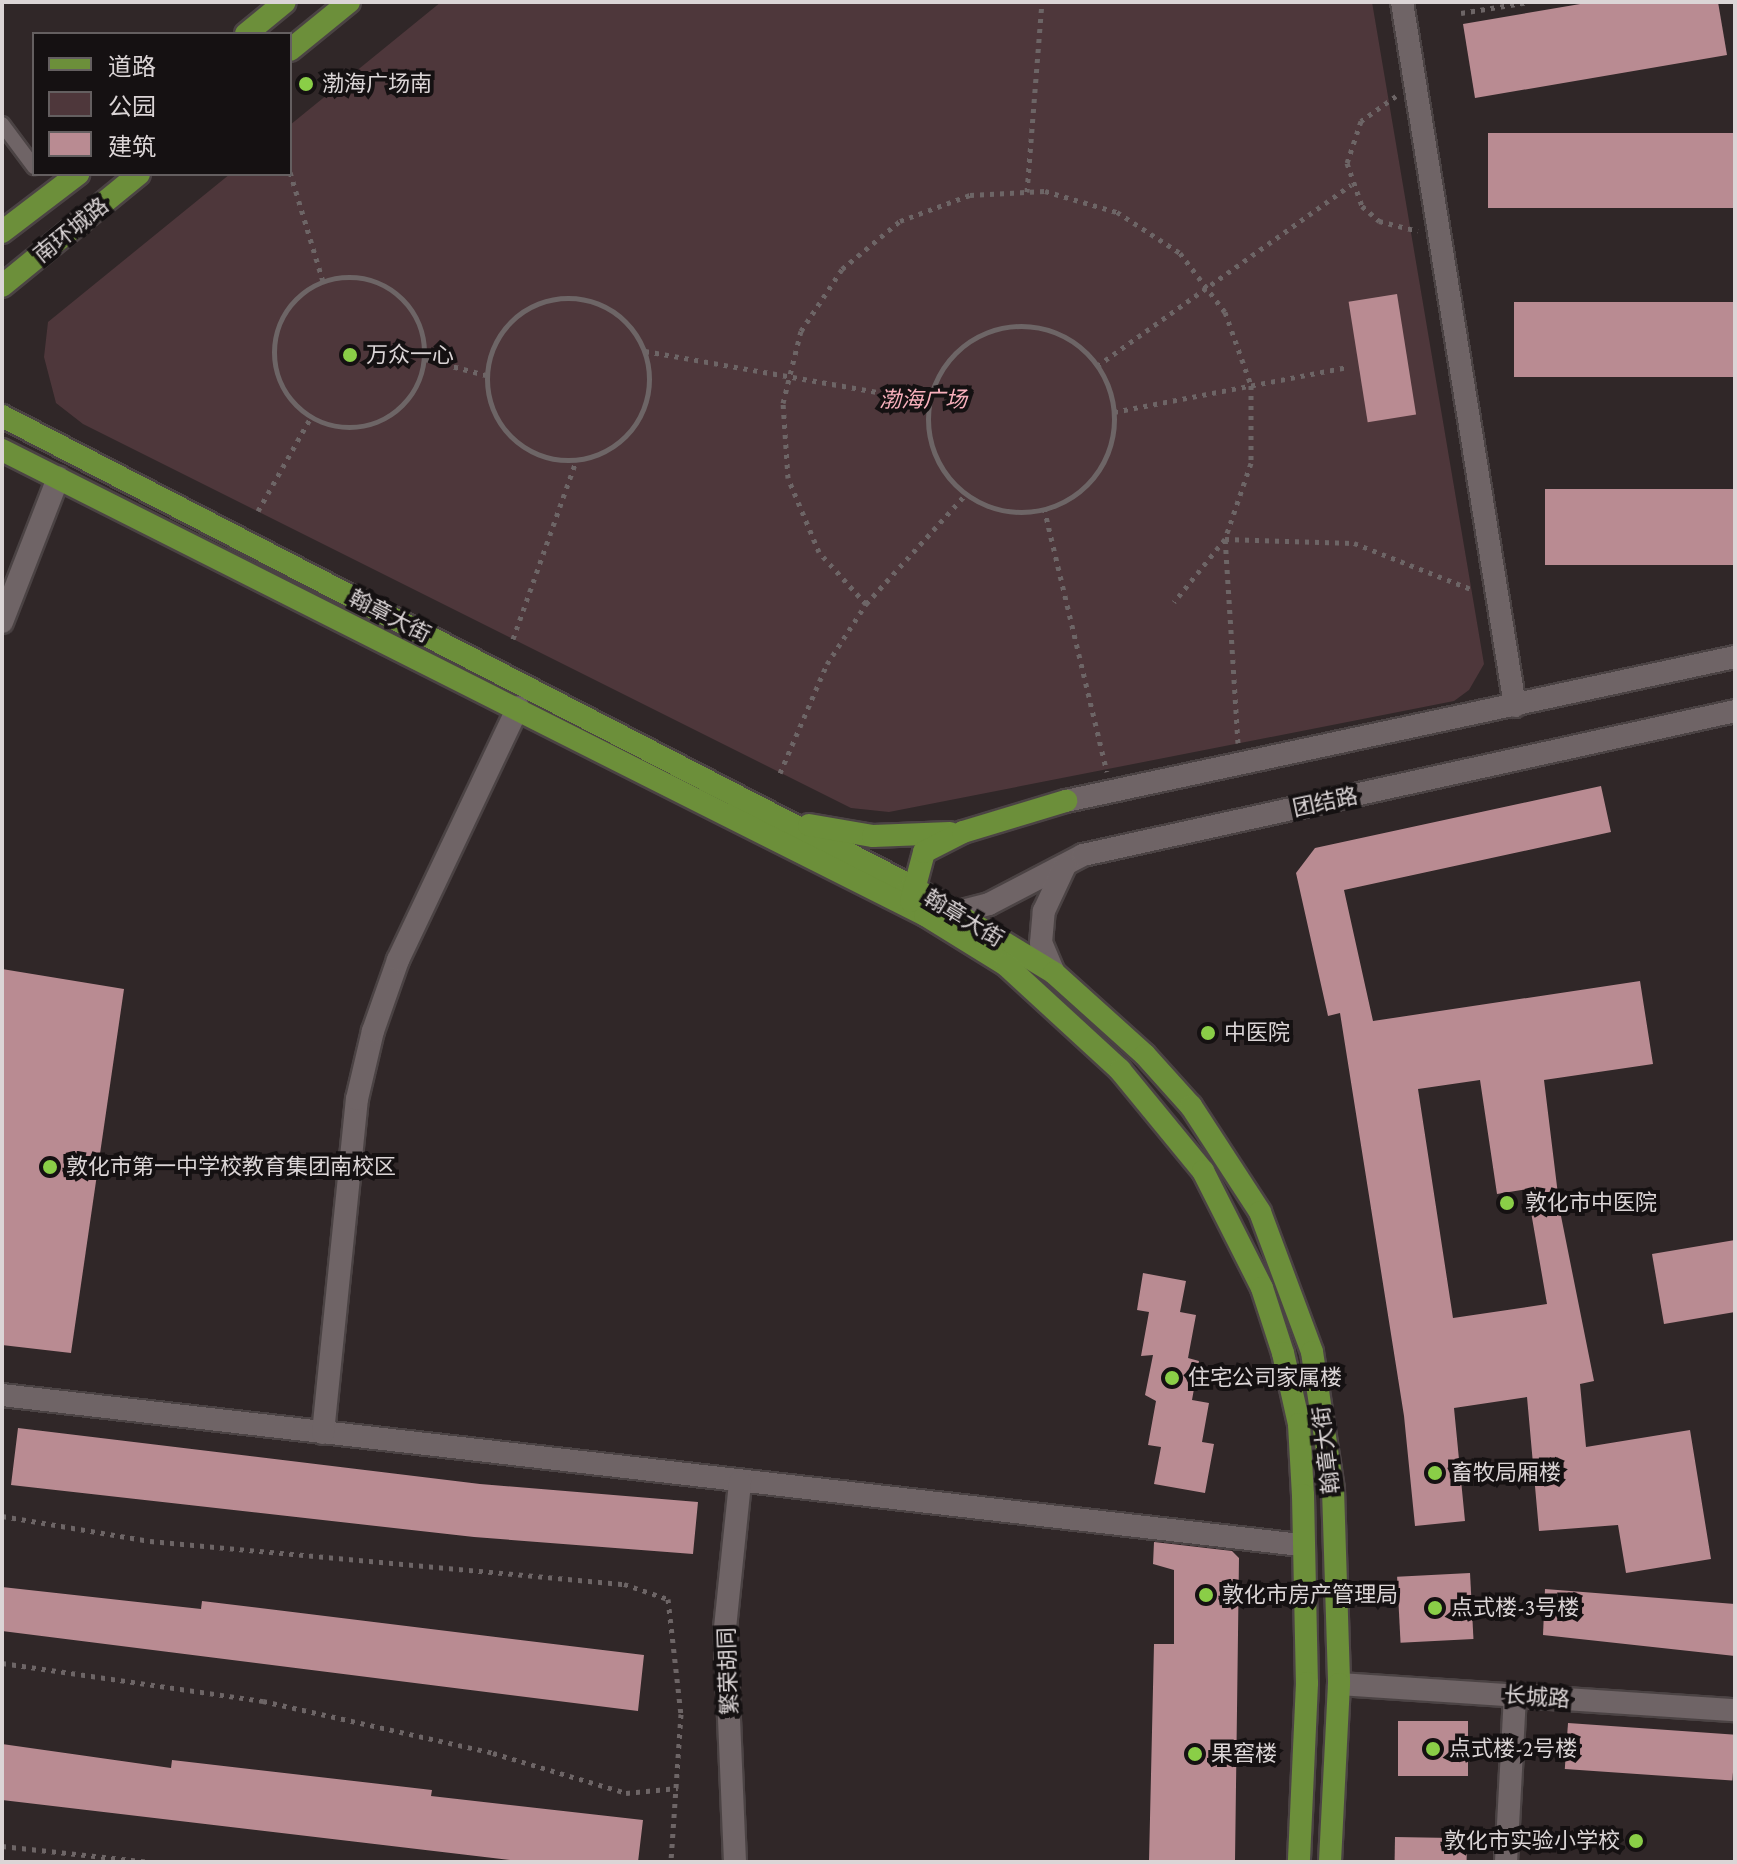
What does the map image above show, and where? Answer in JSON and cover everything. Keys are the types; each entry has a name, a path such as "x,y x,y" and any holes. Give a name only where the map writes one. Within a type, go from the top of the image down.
{"main road":[{"path":"248,32 285,2"},
{"path":"292,48 349,2"},
{"name":"南环城路","path":"2,232 76,176"},
{"name":"南环城路","path":"2,286 137,176"},
{"name":"翰章大街","path":"2,416 788,822 916,902 1044,996 1120,1070 1203,1171 1262,1288 1283,1353 1299,1424 1307,1683 1299,1862"},
{"name":"翰章大街","path":"2,450 916,902 962,915 1054,973 1109,1016 1191,1106 1260,1212 1289,1280 1312,1352 1326,1428 1339,1684 1330,1862"},
{"path":"916,902 924,852 963,832 1066,801"},
{"path":"788,822 873,836 963,832"}],"street":[{"path":"1402,2 1515,706"},
{"path":"2,622 58,478"},
{"path":"1066,801 1735,657"},
{"path":"323,1433 357,1099 373,1031 398,960 518,707"},
{"name":"团结路","path":"916,902 962,915 1083,855 1735,711"},
{"path":"1054,973 1041,943 1044,911 1067,864"},
{"path":"2,1395 1301,1545"},
{"name":"繁荣胡同","path":"735,1862 725,1628 740,1482"},
{"name":"长城路","path":"1339,1684 1735,1710"},
{"path":"1506,1862 1515,1696"}],"lane":[{"path":"2,124 32,164"},
{"path":"40,176 54,194"}],"path":[{"path":"1027,192 1042,2"},
{"path":"1461,13 1528,2"},
{"path":"1417,93 1378,105 1361,121 1351,141 1351,185 1379,221 1401,231 1439,231"},
{"path":"291,176 323,281"},
{"path":"1097,366 1351,185"},
{"path":"866,604 819,552 788,478 783,403 801,331 842,269 900,221 970,195 1027,192 1117,212 1180,253 1225,312 1251,385 1251,463 1225,539 1174,602"},
{"path":"373,280 395,292 418,322 425,359 411,395 382,420 358,427 311,417 280,381 275,345 286,311 323,281 373,280"},
{"path":"556,298 610,309 645,351 649,389 636,426 617,445 577,460 542,457 519,445 489,402 486,375 493,347 508,324 556,298"},
{"path":"1004,327 1062,334 1097,366 1114,412 1105,461 1088,484 1044,508 1003,511 967,493 933,450 930,401 949,359 974,338 1004,327"},
{"path":"645,351 930,401"},
{"path":"425,359 486,375"},
{"path":"1114,412 1348,367"},
{"path":"258,511 311,417"},
{"path":"513,639 577,460"},
{"path":"780,773 827,664 866,604 967,493"},
{"path":"1044,508 1112,791"},
{"path":"1225,539 1354,543 1471,589"},
{"path":"1225,539 1238,744"},
{"path":"2,1516 150,1541 624,1584 668,1599 681,1714 671,1862"},
{"path":"2,1663 263,1701 493,1753 626,1793 678,1788"},
{"path":"2,1846 150,1862"}],"green space":[{"name":"渤海广场","path":"441,2 1372,2 1484,664 1469,690 1454,701 889,812 851,808 83,424 56,403 44,357 48,322 228,176 292,176 292,123"}],"building":[{"path":"1592,2 1718,2 1727,55 1475,98 1463,24"},
{"path":"1488,133 1735,133 1735,208 1488,208"},
{"path":"1397,294 1416,414 1368,422 1349,302"},
{"path":"1514,302 1735,302 1735,377 1514,377"},
{"path":"1545,489 1735,489 1735,565 1545,565"},
{"path":"1601,786 1611,832 1344,890 1373,1021 1640,981 1653,1064 1544,1080 1560,1211 1594,1381 1580,1384 1586,1447 1690,1430 1711,1559 1626,1573 1618,1525 1539,1531 1527,1397 1454,1408 1465,1521 1415,1526 1404,1416 1340,1013 1328,1016 1296,873 1315,848","holes":["1480,1080 1497,1194 1527,1189 1547,1304 1453,1318 1418,1089"]},
{"name":"敦化市第一中学校教育集团南校区","path":"2,969 124,989 71,1353 2,1345"},
{"path":"1735,1240 1735,1312 1664,1324 1652,1254"},
{"name":"住宅公司家属楼","path":"1143,1273 1186,1281 1180,1312 1196,1315 1188,1358 1199,1361 1192,1400 1209,1403 1202,1442 1214,1444 1205,1493 1154,1484 1161,1447 1148,1445 1156,1401 1145,1395 1153,1355 1141,1356 1149,1312 1137,1310"},
{"path":"18,1428 480,1484 698,1502 693,1554 474,1537 11,1485"},
{"name":"果窖楼","path":"1154,1542 1232,1551 1239,1558 1235,1862 1149,1862 1154,1644 1174,1644 1174,1570 1153,1564"},
{"name":"点式楼-3号楼","path":"1470,1573 1473,1639 1401,1643 1397,1577"},
{"path":"2,1587 201,1609 202,1601 644,1655 638,1711 2,1631"},
{"path":"1545,1589 1735,1604 1735,1656 1543,1635"},
{"name":"点式楼-2号楼","path":"1398,1721 1468,1721 1468,1776 1398,1776"},
{"path":"1568,1723 1735,1735 1732,1781 1565,1769"},
{"path":"2,1744 171,1768 172,1760 432,1790 431,1796 643,1820 638,1862 528,1862 2,1800"},
{"path":"1395,1837 1467,1838 1467,1862 1395,1862"}],"place":[{"name":"渤海广场南","path":"306,84"},
{"name":"万众一心","path":"350,355"},
{"name":"中医院","path":"1208,1033"},
{"name":"敦化市第一中学校教育集团南校区","path":"50,1167"},
{"name":"敦化市中医院","path":"1507,1203"},
{"name":"住宅公司家属楼","path":"1172,1378"},
{"name":"畜牧局厢楼","path":"1435,1473"},
{"name":"敦化市房产管理局","path":"1206,1595"},
{"name":"点式楼-3号楼","path":"1435,1608"},
{"name":"点式楼-2号楼","path":"1433,1749"},
{"name":"果窖楼","path":"1195,1754"},
{"name":"敦化市实验小学校","path":"1636,1841"}]}
